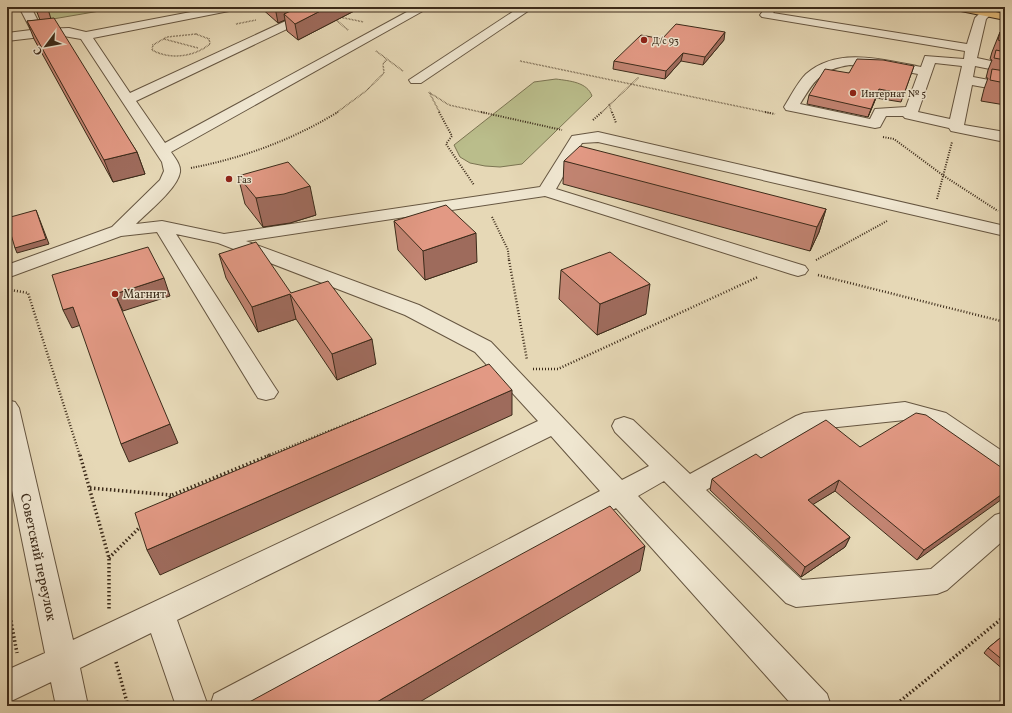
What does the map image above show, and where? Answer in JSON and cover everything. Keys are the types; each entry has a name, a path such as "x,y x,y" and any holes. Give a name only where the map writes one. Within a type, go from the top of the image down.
{"main road":[{"path":"956,7 1005,17"}],"street":[{"path":"25,7 38,32"},
{"path":"7,37 38,32 45,34 71,32 86,36 234,7"},
{"path":"162,150 363,42 424,7"},
{"path":"416,80 528,7"},
{"path":"772,7 766,15 971,57 1005,68"},
{"path":"128,99 321,10"},
{"path":"956,127 971,57 982,18 986,13"},
{"path":"86,36 170,162 172,171 168,182 118,231"},
{"path":"971,57 930,59 910,115 956,127 1005,137"},
{"path":"911,111 880,112 875,124 791,107 810,78 834,63 841,61 859,61 926,72"},
{"path":"966,80 1005,87"},
{"path":"546,191 578,138 598,137 1005,231"},
{"path":"223,240 546,191 798,270"},
{"path":"162,226 266,392"},
{"path":"7,272 118,231 162,226 223,240 412,310 483,346 516,369 554,424 814,706"},
{"name":"Советский переулок","path":"7,408 72,706"},
{"path":"687,488 804,422 905,411 938,419 1005,466"},
{"path":"7,687 554,424"},
{"path":"624,426 796,594 937,581 1005,523"},
{"path":"226,706 668,468"},
{"path":"160,614 192,706"}],"path":[{"path":"321,10 388,27"},
{"path":"321,10 416,80 428,92 450,105 598,137"},
{"path":"126,28 223,55"},
{"path":"181,34 201,35 210,41 202,49 189,54 160,54 152,50 153,45 163,39 181,34"},
{"path":"172,171 209,166 250,154 334,116 371,89 384,74 383,64 387,59"},
{"path":"520,61 631,83 778,115"},
{"path":"581,133 631,83 639,77"},
{"path":"428,92 452,136 446,144 484,200 508,250 513,289 516,369 558,369 762,275 798,270 910,209 936,203 956,127"},
{"path":"878,136 894,139 944,176 999,212"},
{"path":"798,270 1005,322"},
{"path":"7,289 28,293 90,488 109,558 109,638 128,706"},
{"path":"162,506 172,495 385,408"},
{"path":"90,488 172,495"},
{"path":"109,558 146,521"},
{"path":"894,706 1005,616"}],"green space":[{"path":"40,7 123,7 47,20"},
{"path":"556,79 582,85 590,91 592,96 522,164 500,167 485,166 470,163 460,157 454,145 534,82"}],"building":[{"path":"35,7 47,7 48,9 36,9"},
{"path":"300,7 328,7 295,24 284,14"},
{"path":"54,18 137,152 104,160 27,21"},
{"path":"676,24 725,32 705,57 683,53 666,71 614,61 641,35 662,39"},
{"path":"1000,32 1005,33 1005,42 998,40"},
{"path":"996,50 1005,52 1005,60 994,58"},
{"path":"857,59 883,60 914,66 904,94 879,89 871,109 809,95 825,69 849,73"},
{"path":"992,69 1005,71 1005,83 990,80"},
{"path":"580,146 826,209 817,227 564,161"},
{"path":"288,162 310,186 284,194 256,198 238,176"},
{"path":"446,205 476,233 423,251 394,221"},
{"path":"36,210 46,239 15,248 7,218"},
{"path":"256,242 291,293 328,281 372,339 332,354 290,294 252,307 219,254"},
{"path":"148,247 164,278 115,294 170,424 121,444 73,307 63,310 52,275"},
{"path":"610,252 650,284 600,304 561,270"},
{"path":"489,364 512,390 147,550 135,513"},
{"path":"916,413 926,415 1005,470 1005,492 924,550 839,480 808,500 850,537 805,567 712,479 756,454 761,458 826,420 860,447"},
{"path":"610,506 645,546 370,706 242,706"},
{"path":"1005,634 1005,662 988,648"}],"place":[{"name":"Д/с 93","path":"644,40"},
{"name":"Интернат № 5","path":"853,93"},
{"name":"Газ","path":"229,179"},
{"name":"Магнит","path":"115,294"}]}
